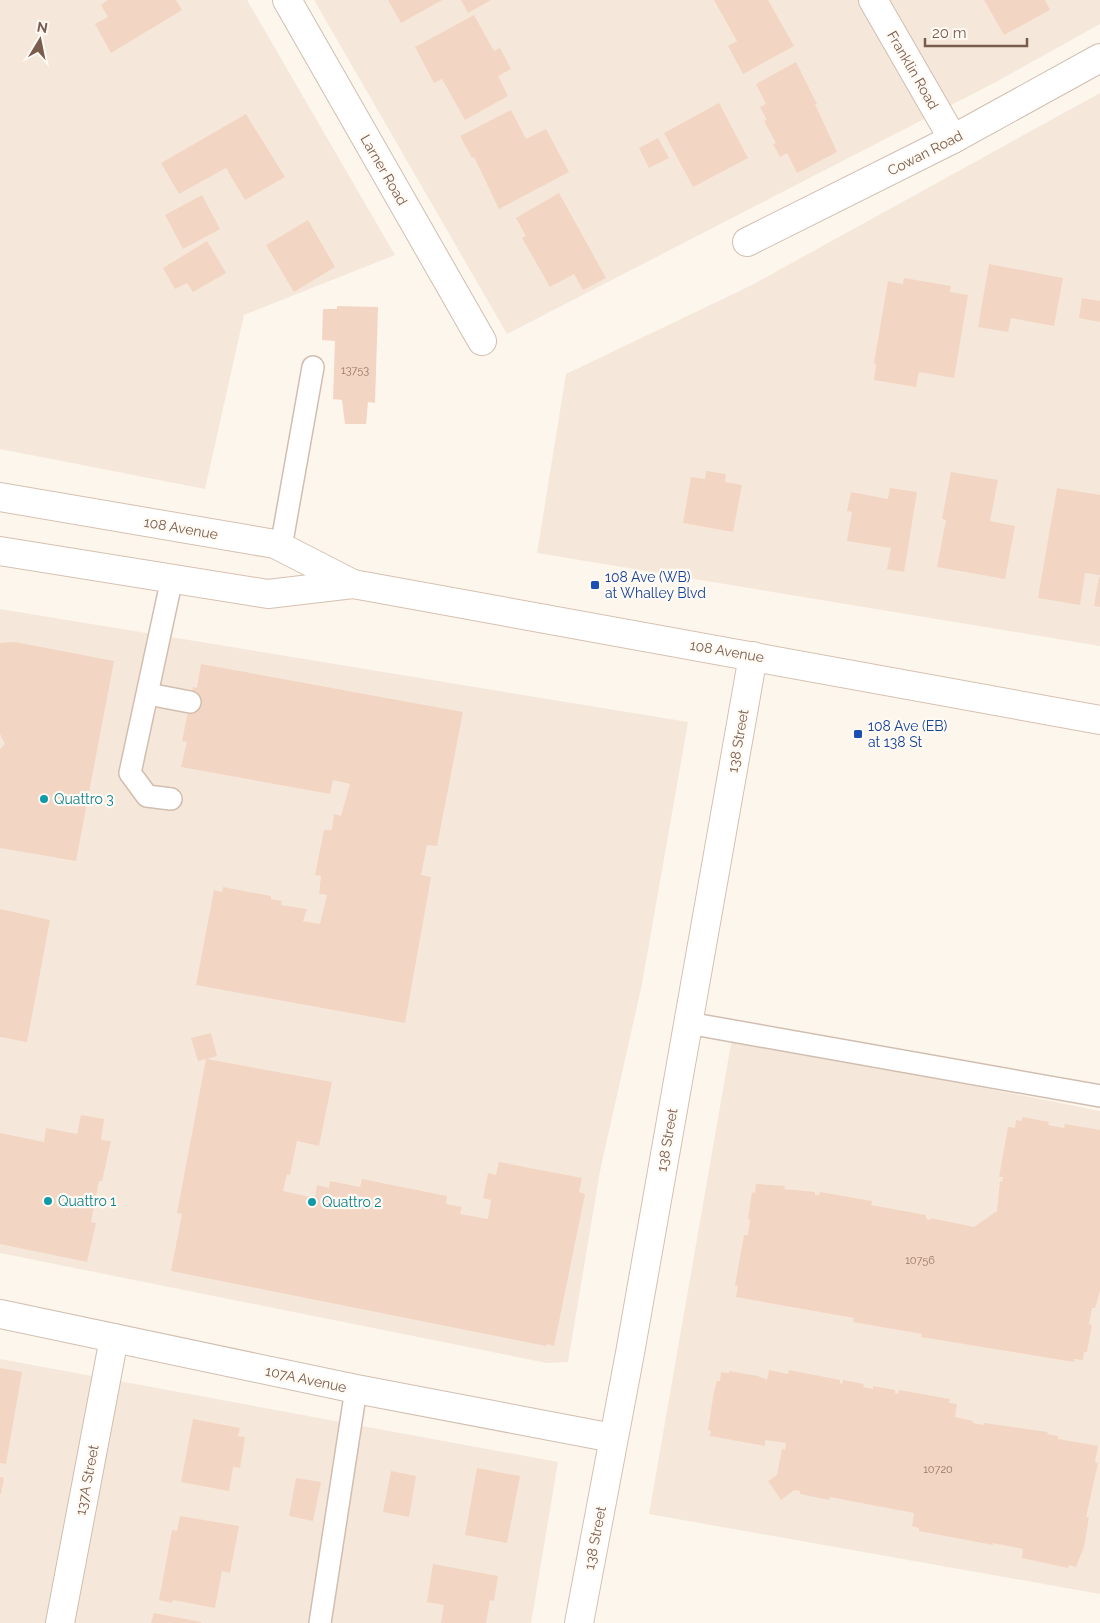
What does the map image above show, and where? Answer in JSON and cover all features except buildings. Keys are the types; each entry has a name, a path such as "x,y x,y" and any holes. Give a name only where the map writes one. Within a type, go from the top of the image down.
{"street":[{"name":"Larner Road","path":"287,0 482,340"},
{"name":"Franklin Road","path":"873,0 953,139"},
{"name":"Cowan Road","path":"747,242 953,139 1100,58"},
{"name":"108 Avenue","path":"0,498 281,547 353,584"},
{"name":"108 Avenue","path":"0,551 268,594 353,584 1100,720"},
{"name":"138 Street","path":"579,1623 688,1023 752,656"},
{"name":"107A Avenue","path":"0,1314 356,1389 613,1438"},
{"name":"137A Street","path":"60,1623 114,1338"}],"lane":[{"path":"281,547 313,367"},
{"path":"171,799 147,796 130,773 172,578"},
{"path":"148,694 190,702"},
{"path":"688,1023 1100,1096"},
{"path":"320,1623 356,1389"}],"shaded area":[{"path":"0,0 247,0 395,255 244,315 205,489 0,449"},
{"path":"314,0 1100,0 1100,24 996,82 507,334"},
{"path":"1100,93 1100,646 537,553 566,374 750,286"},
{"path":"0,609 688,722 642,984 600,1171 568,1362 547,1363 0,1253"},
{"path":"732,1038 1100,1111 1100,1594 649,1514"},
{"path":"0,1359 558,1462 531,1623 0,1623"}],"place":[{"name":"108 Ave (WB) at Whalley Blvd","path":"595,585"},
{"name":"108 Ave (EB) at 138 St","path":"858,734"},
{"name":"Quattro 3","path":"44,799"},
{"name":"Quattro 1","path":"48,1201"},
{"name":"Quattro 2","path":"312,1202"}]}
